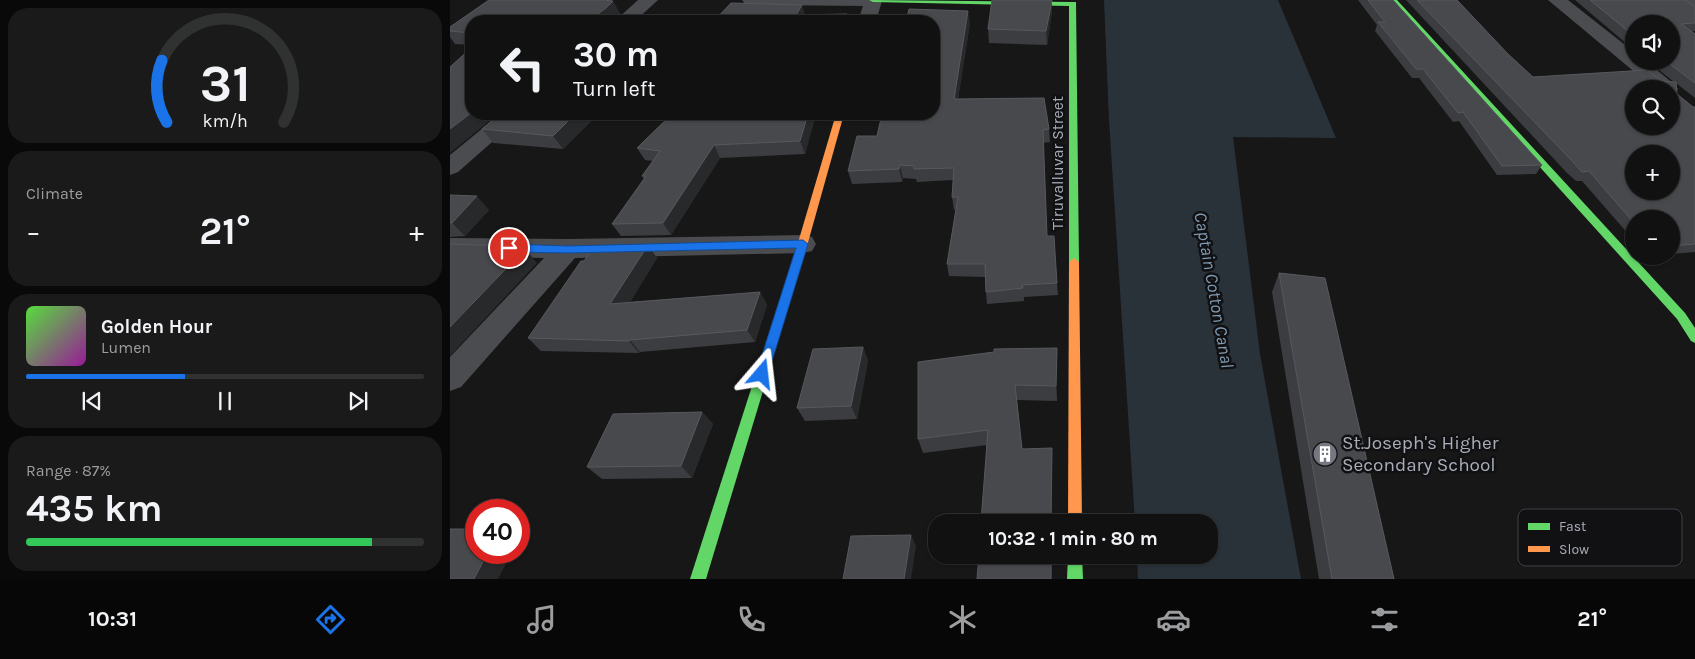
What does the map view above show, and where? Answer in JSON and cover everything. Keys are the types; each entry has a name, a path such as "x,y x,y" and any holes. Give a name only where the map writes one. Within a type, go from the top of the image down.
{"street":[{"path":"631,15 649,0"},
{"path":"751,0 873,0 869,15"},
{"name":"Tiruvalluvar Street","path":"873,0 1073,4 1075,514"},
{"path":"1393,0 1681,316 1695,338"},
{"path":"1557,0 1657,80"},
{"path":"1686,0 1695,6"},
{"path":"450,166 506,120"},
{"path":"698,579 803,244 838,120"},
{"path":"450,246 568,250 803,244"},
{"path":"450,378 568,250"},
{"path":"1075,564 1075,579"}],"water":[{"name":"Captain Cotton Canal","path":"1104,0 1278,0 1336,138 1233,137 1260,354 1301,579 1138,579 1137,564 1218,564 1218,514 1134,514 1109,120"}],"building":[{"path":"489,0 613,1 596,15 467,15"},
{"path":"992,0 1052,0 1046,31 988,29"},
{"path":"1368,0 1393,0 1542,165 1502,166 1463,112 1458,113 1423,69 1416,69 1378,22 1385,22"},
{"path":"1417,0 1457,0 1508,54 1533,77 1647,70 1660,80 1625,80 1625,135 1680,135 1680,96 1695,107 1695,244 1680,245 1680,210 1625,210 1625,213 1589,171 1582,172"},
{"path":"1590,0 1685,0 1695,7 1695,23 1681,24 1695,34 1695,83 1678,70 1680,70 1680,15 1625,15 1625,29"},
{"path":"731,3 802,5 796,15 720,15"},
{"path":"909,9 968,11 954,99 1044,98 1049,129 1043,130 1047,236 1054,236 1057,283 1022,285 1023,288 986,292 985,264 947,264 958,197 952,197 954,168 914,169 914,166 900,165 899,169 848,171 857,136 877,136 881,120 940,120 940,15 908,15"},
{"path":"847,14 847,15 796,15"},
{"path":"465,17 465,32 450,31 450,27"},
{"path":"465,53 465,118 450,129 450,67"},
{"path":"493,120 569,120 553,136 482,129"},
{"path":"666,120 806,120 800,141 714,145 663,223 612,224 646,176 642,176 660,151 637,148"},
{"path":"450,195 477,196 452,223 450,223"},
{"path":"450,244 508,246 525,249 450,327"},
{"path":"648,245 610,304 760,292 747,330 629,341 528,338 581,261 584,261 595,246"},
{"name":"St.Joseph's Higher Secondary School","path":"1279,273 1325,278 1394,579 1332,579"},
{"path":"863,347 851,406 797,408 813,349"},
{"path":"1057,348 1056,386 1015,385 1022,449 1052,448 1051,514 982,514 988,430 918,439 918,362 994,352 994,349"},
{"path":"702,412 681,466 587,467 613,414"},
{"path":"450,529 465,529 465,564 482,564 474,579 450,579"},
{"path":"911,535 904,579 843,579 851,536"},
{"path":"978,564 1051,564 1051,579 977,579"}],"traffic: fast":[{"path":"873,0 1073,4 1074,262"},
{"path":"1393,0 1681,316 1695,338"},
{"path":"698,579 802,246"},
{"path":"1075,564 1075,579"}],"traffic: slow":[{"path":"802,246 838,120"},
{"path":"1074,262 1075,514"}],"place":[{"name":"St.Joseph's Higher Secondary School","path":"1325,454"}],"route":[{"path":"509,248 568,250 803,244 762,374"}]}
